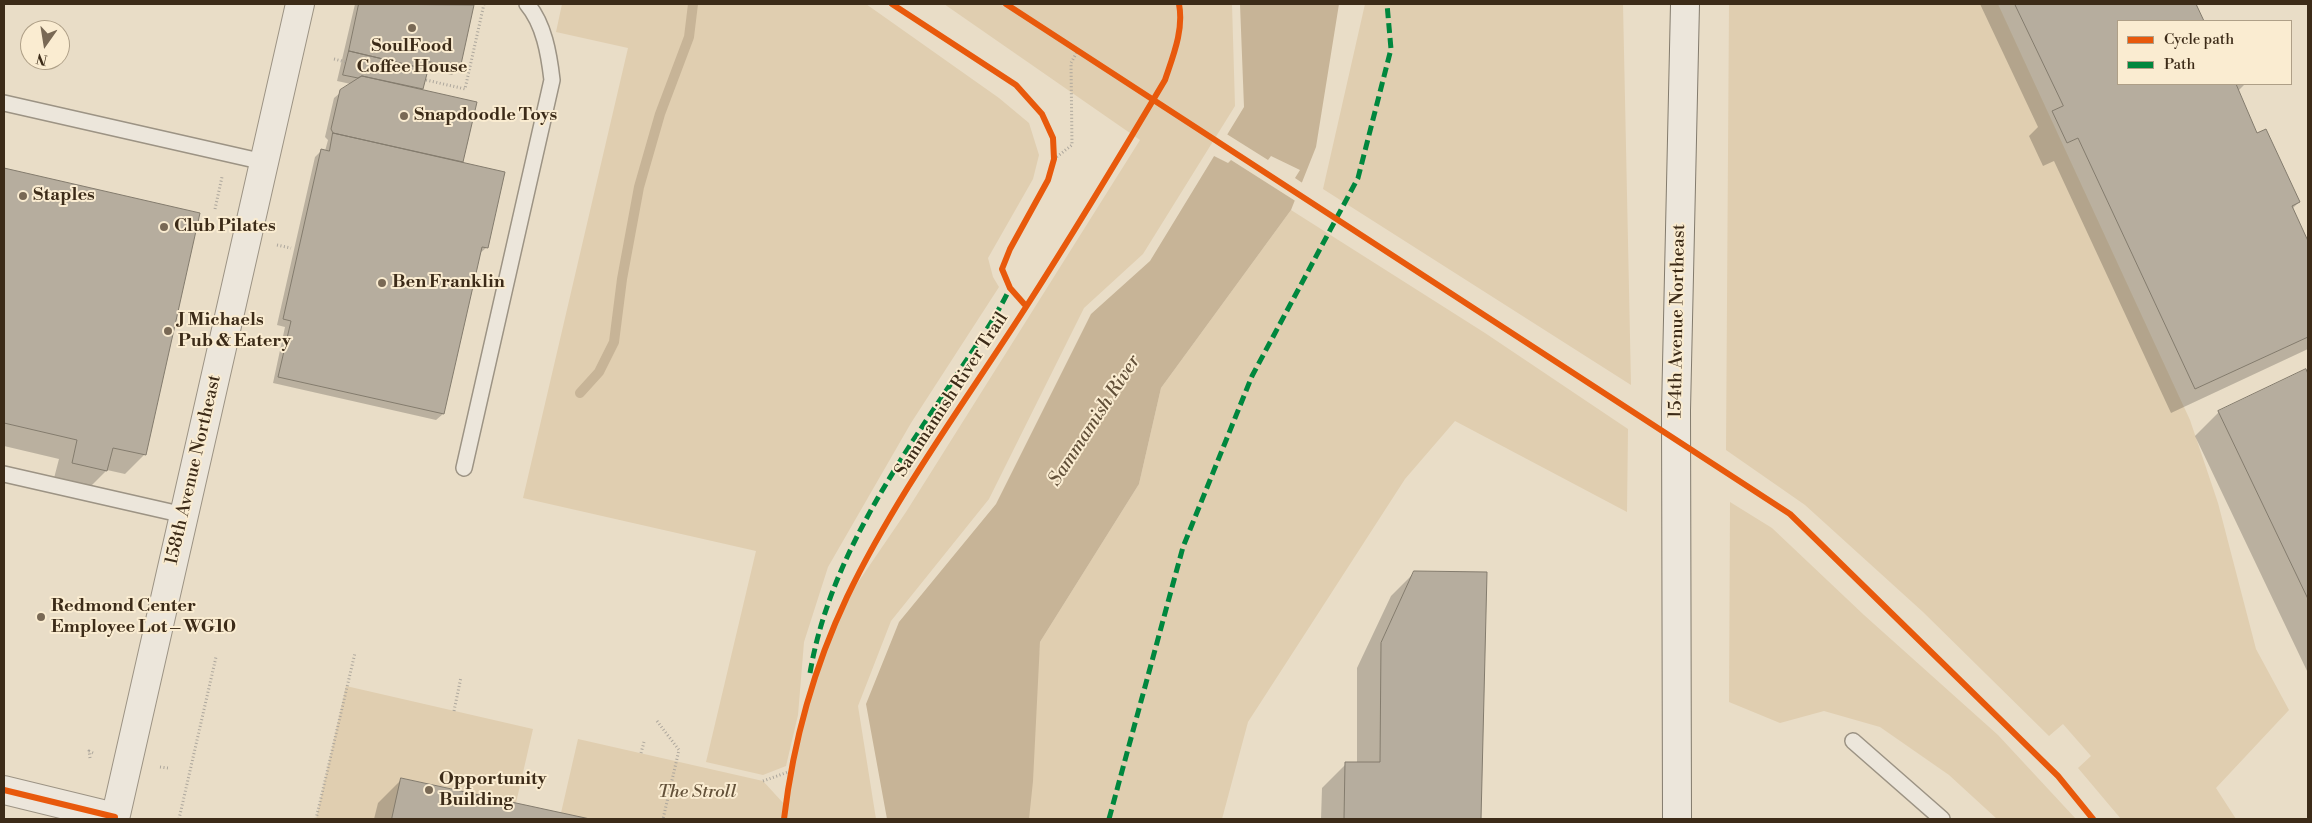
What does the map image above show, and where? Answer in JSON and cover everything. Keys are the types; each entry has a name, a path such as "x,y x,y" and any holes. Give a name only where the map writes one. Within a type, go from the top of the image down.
{"street":[{"name":"158th Avenue Northeast","path":"115,818 300,4"},
{"name":"154th Avenue Northeast","path":"1677,819 1676,410 1684,4"},
{"path":"4,790 115,818"}],"lane":[{"path":"464,468 552,80 549,56 540,27 527,4"},
{"path":"4,103 264,162"},
{"path":"4,474 184,515"},
{"path":"1853,741 1942,819"}],"path":[{"path":"426,80 465,89 484,4"},
{"path":"1070,44 1085,54"},
{"path":"1053,159 1072,145 1071,63 1078,50"},
{"path":"334,59 346,62"},
{"path":"215,209 223,174"},
{"path":"316,819 355,653"},
{"path":"179,819 216,657"},
{"path":"454,710 461,677"},
{"path":"657,721 680,750 663,819"},
{"path":"642,753 644,742"},
{"path":"90,758 89,750 95,754"},
{"path":"790,780 793,762"},
{"path":"156,766 168,768"},
{"path":"763,781 791,771"}],"green space":[{"path":"562,4 866,4 999,98 1029,123 1039,155 1033,179 988,258 993,277 999,287 911,423 828,567 804,642 798,715 786,766 763,775 706,762 756,551 523,498 628,48 556,32"},
{"name":"The Stroll","path":"944,4 1232,4 1235,106 1143,254 1084,308 989,499 891,621 858,706 876,819 590,819 561,813 578,739 763,781 785,805 803,717 823,655 848,597 906,512 1140,140"},
{"path":"1365,4 1623,4 1631,385 1323,189"},
{"path":"1729,4 1998,4 2190,420 2218,503 2256,649 2289,710 2216,788 2236,819 2121,819 2078,768 2091,756 2063,724 2049,736 1923,612 1805,505 1726,450"},
{"path":"1291,210 1485,333 1628,429 1627,512 1455,421 1405,479 1248,722 1222,819 1025,819 1040,642 1139,484 1161,388"},
{"path":"1730,502 1772,528 1864,615 1998,735 2076,819 1997,819 1949,775 1880,727 1824,711 1780,723 1729,702"},
{"path":"346,686 533,729 516,803 402,778 392,819 316,819"}],"water":[{"name":"Sammamish River","path":"1240,4 1339,4 1316,147 1291,210 1161,388 1139,484 1040,642 1033,781 1029,819 887,819 866,704 899,622 996,504 1091,314 1150,261 1244,107"}],"pier":[{"path":"1225,133 1268,160 1271,156 1300,170 1295,178 1304,184 1297,202 1231,160 1228,163 1212,155"}],"building":[{"name":"SoulFood Coffee House","path":"359,4 474,5 460,69 426,61 417,67 349,51"},
{"path":"2015,4 2196,4 2204,20 2117,20 2117,85 2236,85 2257,133 2266,129 2300,202 2292,206 2308,241 2308,337 2195,389 2078,138 2067,143 2052,111 2063,106"},
{"path":"349,51 417,67 421,65 429,66 423,89 362,76 358,78 343,75"},
{"name":"Snapdoodle Toys","path":"362,76 477,102 463,162 333,133 331,129 340,90"},
{"name":"Ben Franklin","path":"333,133 505,172 488,248 482,247 444,414 278,377 291,321 283,319 321,149 329,151"},
{"path":"4,168 200,213 146,455 113,448 107,471 72,463 77,440 4,423"},
{"path":"2306,369 2308,374 2308,599 2218,411"},
{"path":"1414,571 1487,572 1481,819 1344,819 1345,762 1380,762 1381,643"},
{"name":"Opportunity Building","path":"401,778 516,803 590,819 392,819"}],"waterway":[{"path":"580,393 599,372 614,342 622,279 639,187 660,114 689,37 693,4"}],"marked path":[{"path":"1109,819 1183,547 1252,376 1358,178 1391,49 1387,4"},
{"path":"810,673 819,634 831,596 846,559 864,524 904,455 988,327 1010,288"}],"cycle path":[{"path":"892,4 1016,85 1042,114 1053,138 1054,159 1048,180 1010,249 1002,269 1010,288 1026,306"},
{"path":"1006,4 1790,514 2058,776 2093,819"},
{"name":"Sammamish River Trail","path":"784,819 793,762 806,706 824,651 847,597 866,559 909,485 1044,279 1165,80 1179,33 1179,4"},
{"path":"4,790 115,817"}],"place":[{"name":"SoulFood Coffee House","path":"412,28"},
{"name":"Snapdoodle Toys","path":"404,116"},
{"name":"Staples","path":"23,196"},
{"name":"Club Pilates","path":"164,227"},
{"name":"Ben Franklin","path":"382,283"},
{"name":"J Michaels Pub & Eatery","path":"168,331"},
{"name":"Redmond Center Employee Lot – WG10","path":"41,617"},
{"name":"Opportunity Building","path":"429,790"}]}
